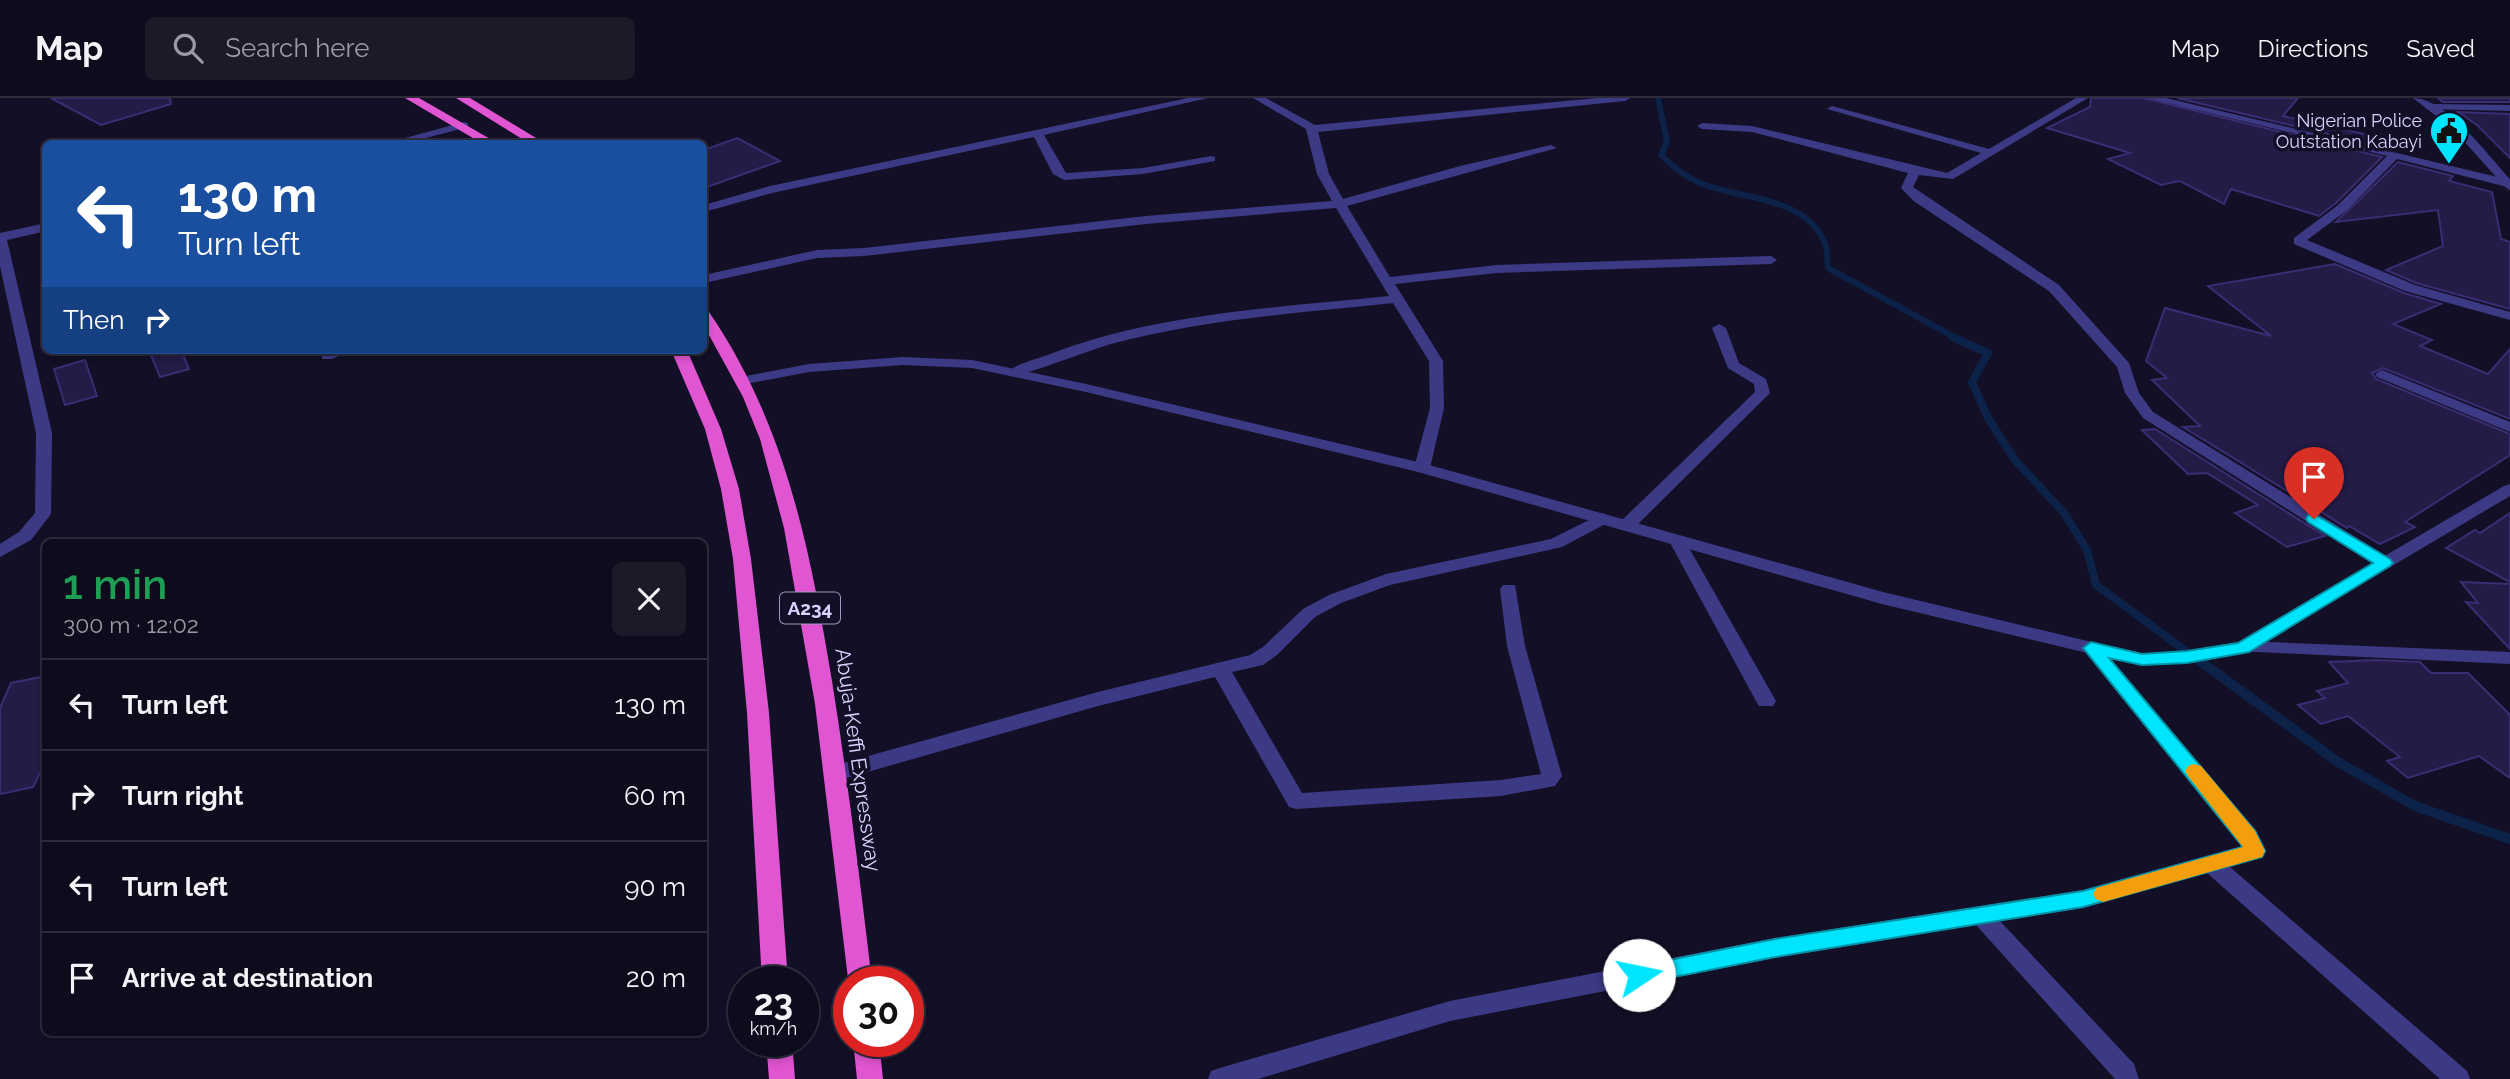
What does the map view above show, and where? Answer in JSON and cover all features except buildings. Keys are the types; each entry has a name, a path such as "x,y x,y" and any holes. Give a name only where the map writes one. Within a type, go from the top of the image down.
{"highway":[{"path":"411,98 487,140"},
{"path":"465,98 533,140"},
{"name":"Abuja-Keffi Expressway","path":"707,320 741,380 775,458 790,503 807,592 835,773 857,966"},
{"name":"A234","path":"681,354 713,429 730,489 742,559 758,713 774,966"},
{"path":"780,1057 782,1079"},
{"path":"868,1057 870,1079"}],"street":[{"path":"707,208 770,190 1203,98"},
{"path":"1258,98 1305,122 1312,129 1323,174 1436,361 1437,408 1422,468"},
{"path":"1312,129 1625,98"},
{"path":"1702,126 1752,129 1914,171 1950,177 2082,98"},
{"path":"2152,98 2395,154 2509,185"},
{"path":"2418,98 2457,127 2509,185"},
{"path":"2430,107 2510,108"},
{"path":"1832,109 1989,152"},
{"path":"409,140 464,125"},
{"path":"1037,132 1059,174 1064,177 1143,171 1210,159"},
{"path":"707,278 817,254 877,250 1146,220 1340,204 1464,168 1550,148"},
{"path":"2395,154 2342,208 2298,241 2410,288 2510,316"},
{"path":"1914,171 1907,188 1919,199 2054,288 2124,366 2132,393 2138,405 2148,415 2385,563"},
{"path":"0,552 25,536 43,514 44,433 1,237 42,228"},
{"path":"1386,281 1497,269 1771,260"},
{"path":"1014,373 1058,353 1189,321 1398,299"},
{"path":"1627,525 1763,393 1760,382 1733,365 1719,328"},
{"path":"327,356 333,354"},
{"path":"741,380 809,368 903,361 972,364 1422,468 1882,598 2142,660 2187,657 2243,648 2510,658"},
{"path":"2382,374 2510,427"},
{"path":"2243,648 2510,489"},
{"path":"835,773 1098,699 1256,660 1270,651 1309,613 1335,599 1405,575 1556,543 1603,519"},
{"path":"1676,539 1766,701"},
{"path":"1221,670 1296,801 1488,789 1548,781 1552,776 1517,646 1509,589"},
{"path":"1220,1079 1450,1011 1775,948 2083,899 2213,865 2255,851 2249,836 2091,648"},
{"path":"2213,865 2458,1079"},
{"path":"1980,915 2125,1072 2127,1079"}],"waterway":[{"path":"1658,98 1667,142 1661,155 1675,168 1700,183 1769,201 1801,215 1814,226 1824,241 1828,268 1956,338"},
{"path":"1952,337 1988,353 1972,382 1988,418 2015,460 2064,513 2087,550 2096,585 2194,657"},
{"path":"2192,655 2338,762 2415,806 2510,839"}],"slow traffic":[{"path":"2103,894 2255,851 2249,836 2194,771"}],"place":[{"name":"Nigerian Police Outstation Kabayi","path":"2449,165"}],"route":[{"path":"1639,975 1775,948 2083,899 2213,865 2255,851 2249,836 2091,648 2142,660 2187,657 2243,648 2385,563 2314,519"}]}
